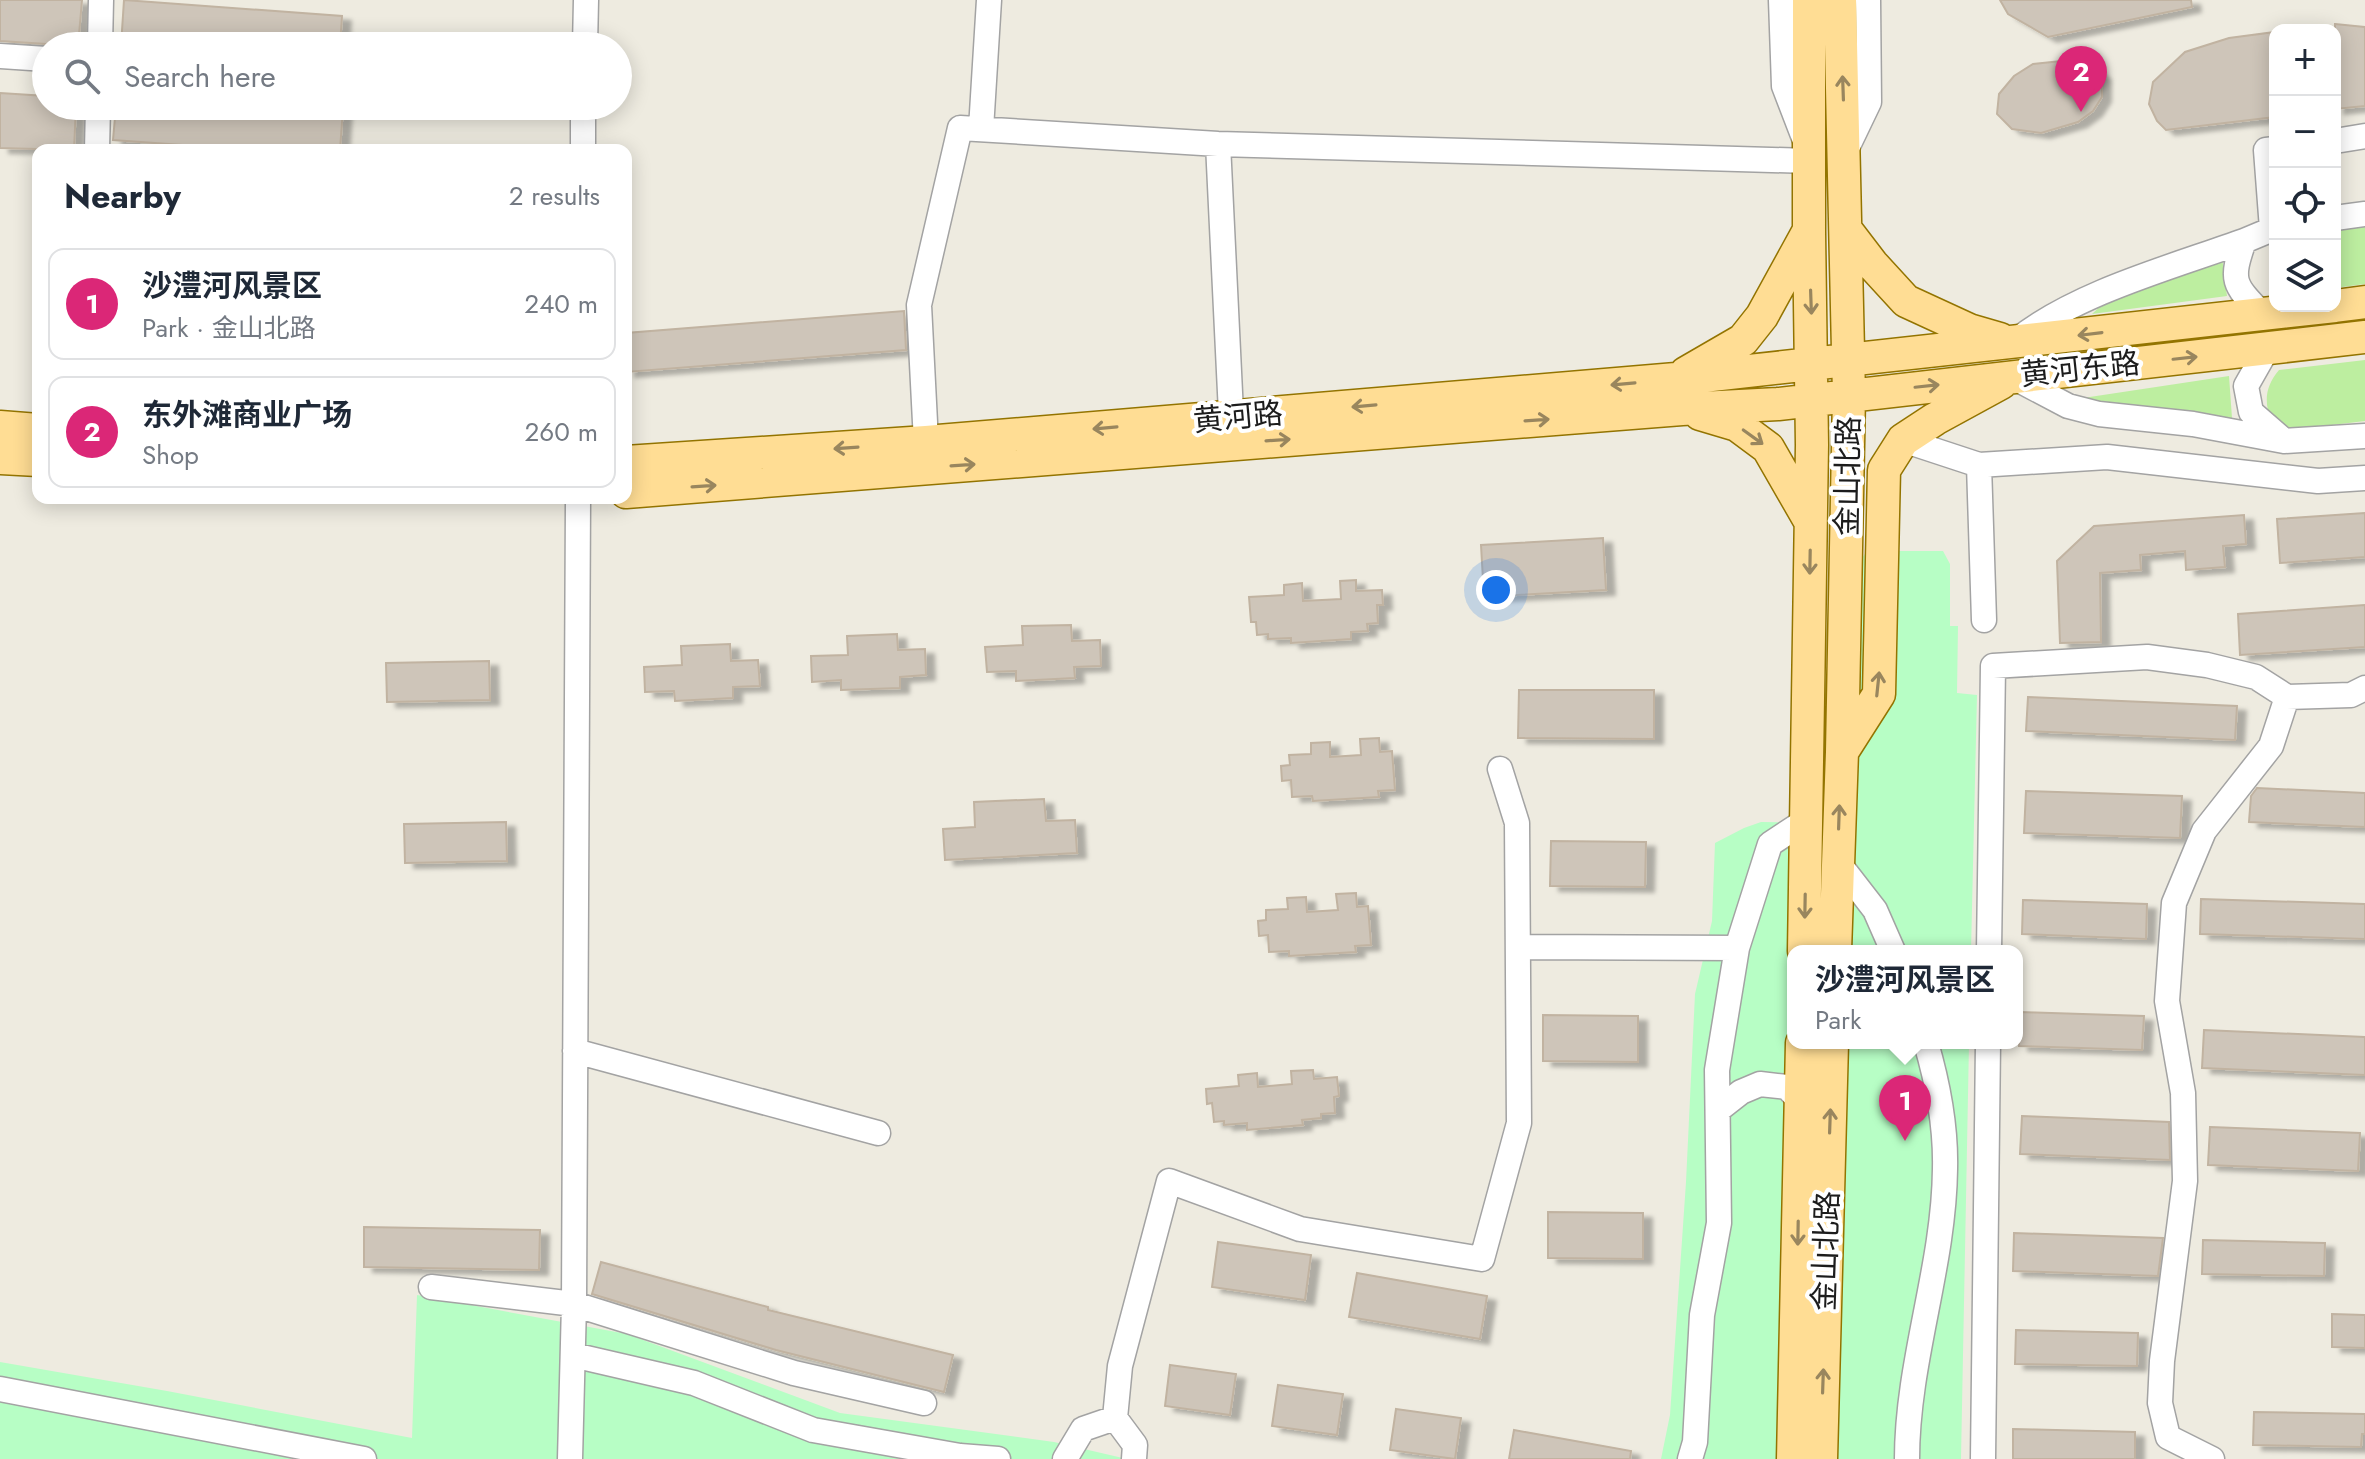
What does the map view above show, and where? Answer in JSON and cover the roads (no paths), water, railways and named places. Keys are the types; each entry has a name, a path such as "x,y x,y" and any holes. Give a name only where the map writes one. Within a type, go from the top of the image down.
{"main road":[{"name":"金山北路","path":"1804,945 1812,400 1809,0"},
{"name":"金山北路","path":"1835,945 1849,395 1840,0"},
{"path":"1846,230 1906,301 1969,330 2014,343"},
{"path":"1809,232 1762,316 1743,340 1679,394 1737,425 1768,448 1811,523"},
{"name":"黄河东路","path":"2341,305 2365,302"},
{"name":"黄河东路","path":"1849,362 2280,312"},
{"name":"黄河东路","path":"1849,395 2365,337"},
{"name":"黄河路","path":"1679,394 1812,364 1849,362"},
{"path":"1842,752 1879,694 1884,470 1903,440 2013,377"},
{"name":"黄河路","path":"632,491 1232,431 1679,394 1812,400 1849,395"},
{"path":"0,427 32,430"},
{"name":"黄河路","path":"632,462 926,442 1232,431"},
{"path":"0,458 32,460"},
{"name":"金山北路","path":"1793,1459 1802,1049"},
{"name":"金山北路","path":"1821,1459 1832,1049"}],"street":[{"path":"100,32 101,0"},
{"path":"585,32 586,0"},
{"path":"981,129 989,0"},
{"path":"926,442 919,305 960,128 1218,144 1809,155 1784,86 1781,0"},
{"path":"1845,153 1869,102 1868,0"},
{"path":"0,56 32,58"},
{"path":"97,144 98,120"},
{"path":"583,120 583,144"},
{"path":"2341,140 2365,136"},
{"path":"1218,144 1232,431"},
{"path":"2269,150 2266,150 2269,179"},
{"path":"2341,217 2365,214"},
{"path":"2014,343 2035,325 2074,305 2269,230"},
{"path":"2244,241 2234,270 2241,292 2262,314"},
{"path":"2267,349 2246,386 2251,412 2284,441"},
{"path":"2013,377 2068,406 2099,414 2193,424 2284,441 2365,436"},
{"path":"1903,440 1979,465 2107,457 2318,481 2365,478"},
{"path":"1979,465 1984,620"},
{"path":"570,1459 574,1304 578,504"},
{"path":"1989,945 1993,666 2147,657 2207,665 2256,677 2287,697 2351,695 2365,688"},
{"path":"2212,1459 2168,1437 2160,1403 2162,1361 2185,1181 2183,1093 2167,1001 2174,903 2204,831 2271,746 2287,697"},
{"path":"1134,1459 1135,1445 1115,1418 1120,1366 1169,1181 1300,1229 1482,1259 1519,1123 1517,823 1500,769"},
{"path":"1690,1459 1695,1442 1702,1315 1719,1223 1717,1070 1737,948 1770,844 1808,819"},
{"path":"1837,861 1875,910 1890,945"},
{"path":"1519,947 1737,948"},
{"path":"1907,1459 1907,1419 1939,1238 1946,1171 1944,1121 1927,1049"},
{"path":"1983,1459 1988,1049"},
{"path":"575,1051 878,1133"},
{"path":"1718,1110 1741,1092 1760,1084 1787,1087 1800,1101"},
{"path":"431,1287 574,1304 794,1373 924,1403"},
{"path":"573,1355 694,1383 813,1430 960,1456 998,1459"},
{"path":"0,1389 364,1459"},
{"path":"1065,1459 1083,1429 1115,1418"}],"place":[{"name":"东外滩商业广场","path":"2081,112"},
{"name":"沙澧河风景区","path":"1905,1141"}]}
